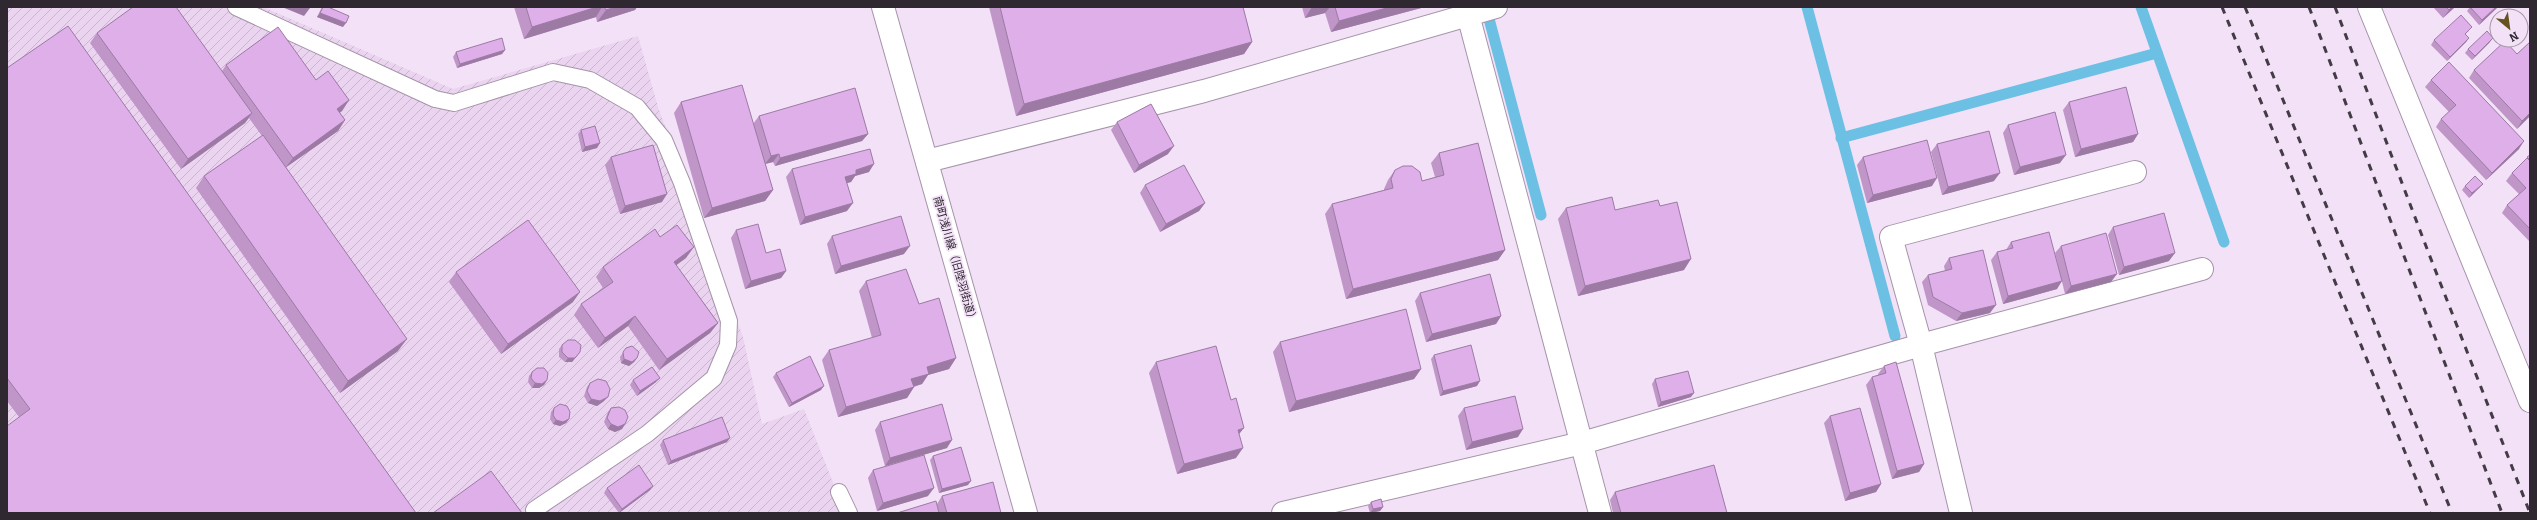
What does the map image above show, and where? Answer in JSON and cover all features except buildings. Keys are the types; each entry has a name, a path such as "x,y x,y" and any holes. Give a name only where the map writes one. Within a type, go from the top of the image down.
{"street":[{"name":"南町浅川線（旧陸羽街道）","path":"883,7 1026,513"},
{"path":"926,161 1204,91 1467,11 1496,7"},
{"path":"2369,7 2530,402"},
{"path":"1467,11 1600,513"},
{"path":"1961,513 1921,345 1891,237 2134,172"},
{"path":"1283,513 1582,443 1921,345 2202,269"}],"lane":[{"path":"236,7 435,99 454,103 553,72 590,80 637,108 664,140 682,183 729,321 728,345 714,378 647,434 534,510"},
{"path":"839,492 849,513"}],"shaded area":[{"path":"7,7 263,7 453,89 638,36 658,107 743,337 762,424 804,409 845,513 7,513"}],"waterway":[{"path":"1807,7 1895,336"},
{"path":"2141,7 2224,242"},
{"path":"1488,15 1541,215"},
{"path":"1841,138 2157,53"}],"railway":[{"path":"2222,7 2430,513"},
{"path":"2245,7 2452,513"},
{"path":"2309,7 2502,513"},
{"path":"2335,7 2530,513"}]}
